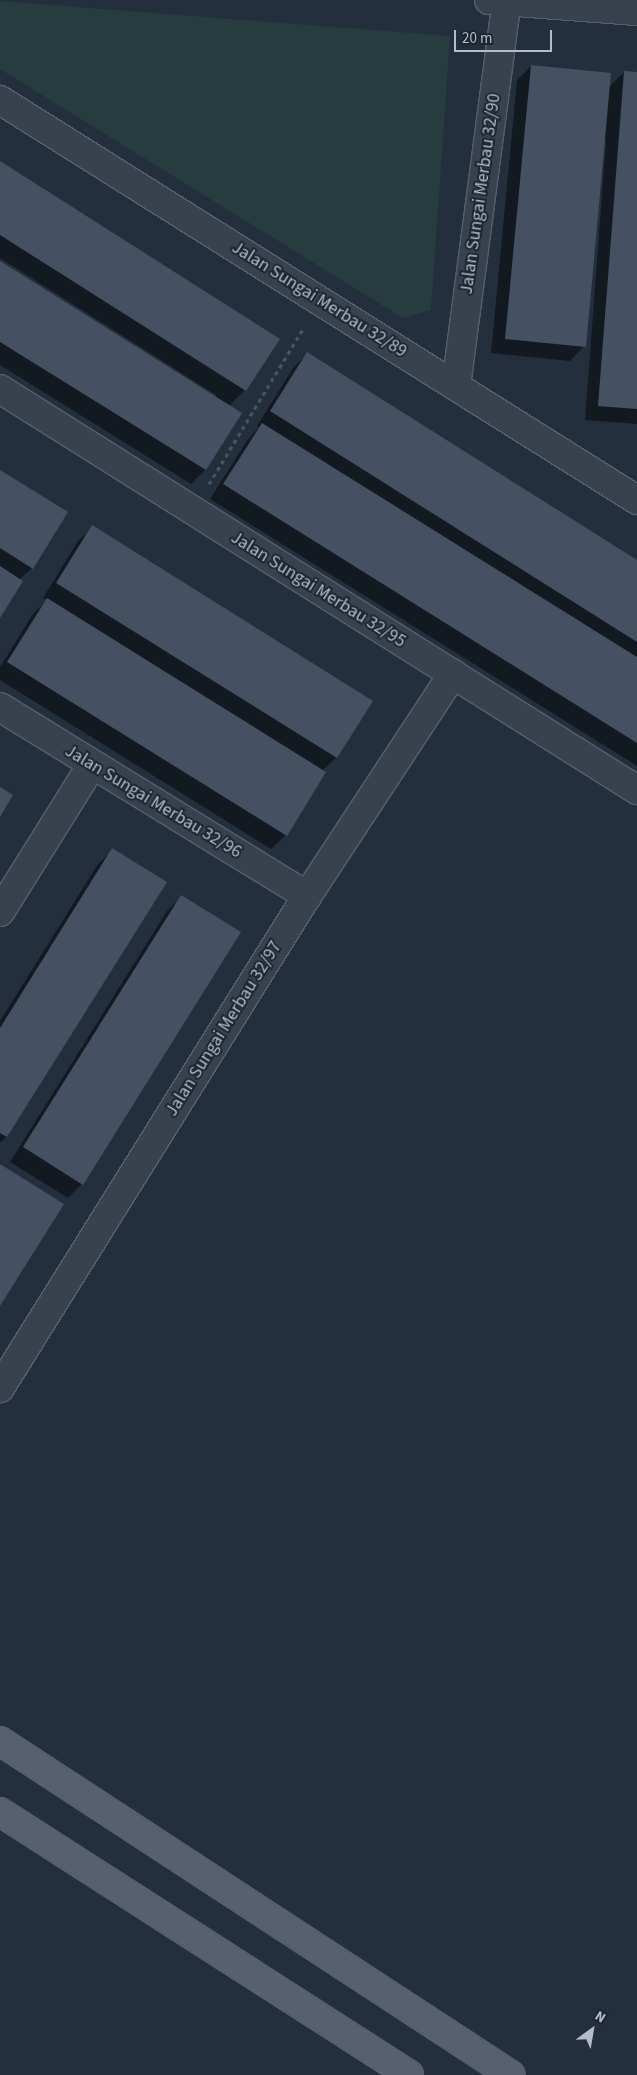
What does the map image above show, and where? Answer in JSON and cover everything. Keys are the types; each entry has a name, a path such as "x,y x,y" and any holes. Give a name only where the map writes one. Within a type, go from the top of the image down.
{"main road":[{"path":"0,1741 512,2075"},
{"path":"0,1812 406,2074"}],"street":[{"path":"498,0 637,11"},
{"name":"Jalan Sungai Merbau 32/90","path":"456,386 498,0"},
{"name":"Jalan Sungai Merbau 32/89","path":"0,100 637,500"},
{"name":"Jalan Sungai Merbau 32/95","path":"0,389 637,790"},
{"name":"Jalan Sungai Merbau 32/97","path":"0,1388 307,896 453,674"},
{"name":"Jalan Sungai Merbau 32/96","path":"0,707 307,896"},
{"path":"0,912 92,764"}],"path":[{"path":"193,510 320,301"}],"green space":[{"path":"0,1 450,36 431,310 403,318 0,69"}],"building":[{"path":"531,65 611,73 586,347 505,339"},
{"path":"624,71 637,72 637,409 598,406"},
{"path":"0,161 280,339 246,391 0,235"},
{"path":"0,261 242,413 206,470 0,342"},
{"path":"307,352 637,560 637,642 270,411"},
{"path":"262,423 637,657 637,743 223,484"},
{"path":"0,470 68,512 33,569 0,548"},
{"path":"92,525 373,701 337,758 56,583"},
{"path":"0,566 23,581 0,618"},
{"path":"47,598 326,772 287,836 7,662"},
{"path":"0,787 13,795 0,817"},
{"path":"112,848 167,882 7,1137 0,1133 0,1028"},
{"path":"181,895 241,932 83,1185 23,1147"},
{"path":"0,1164 64,1204 0,1306"}]}
